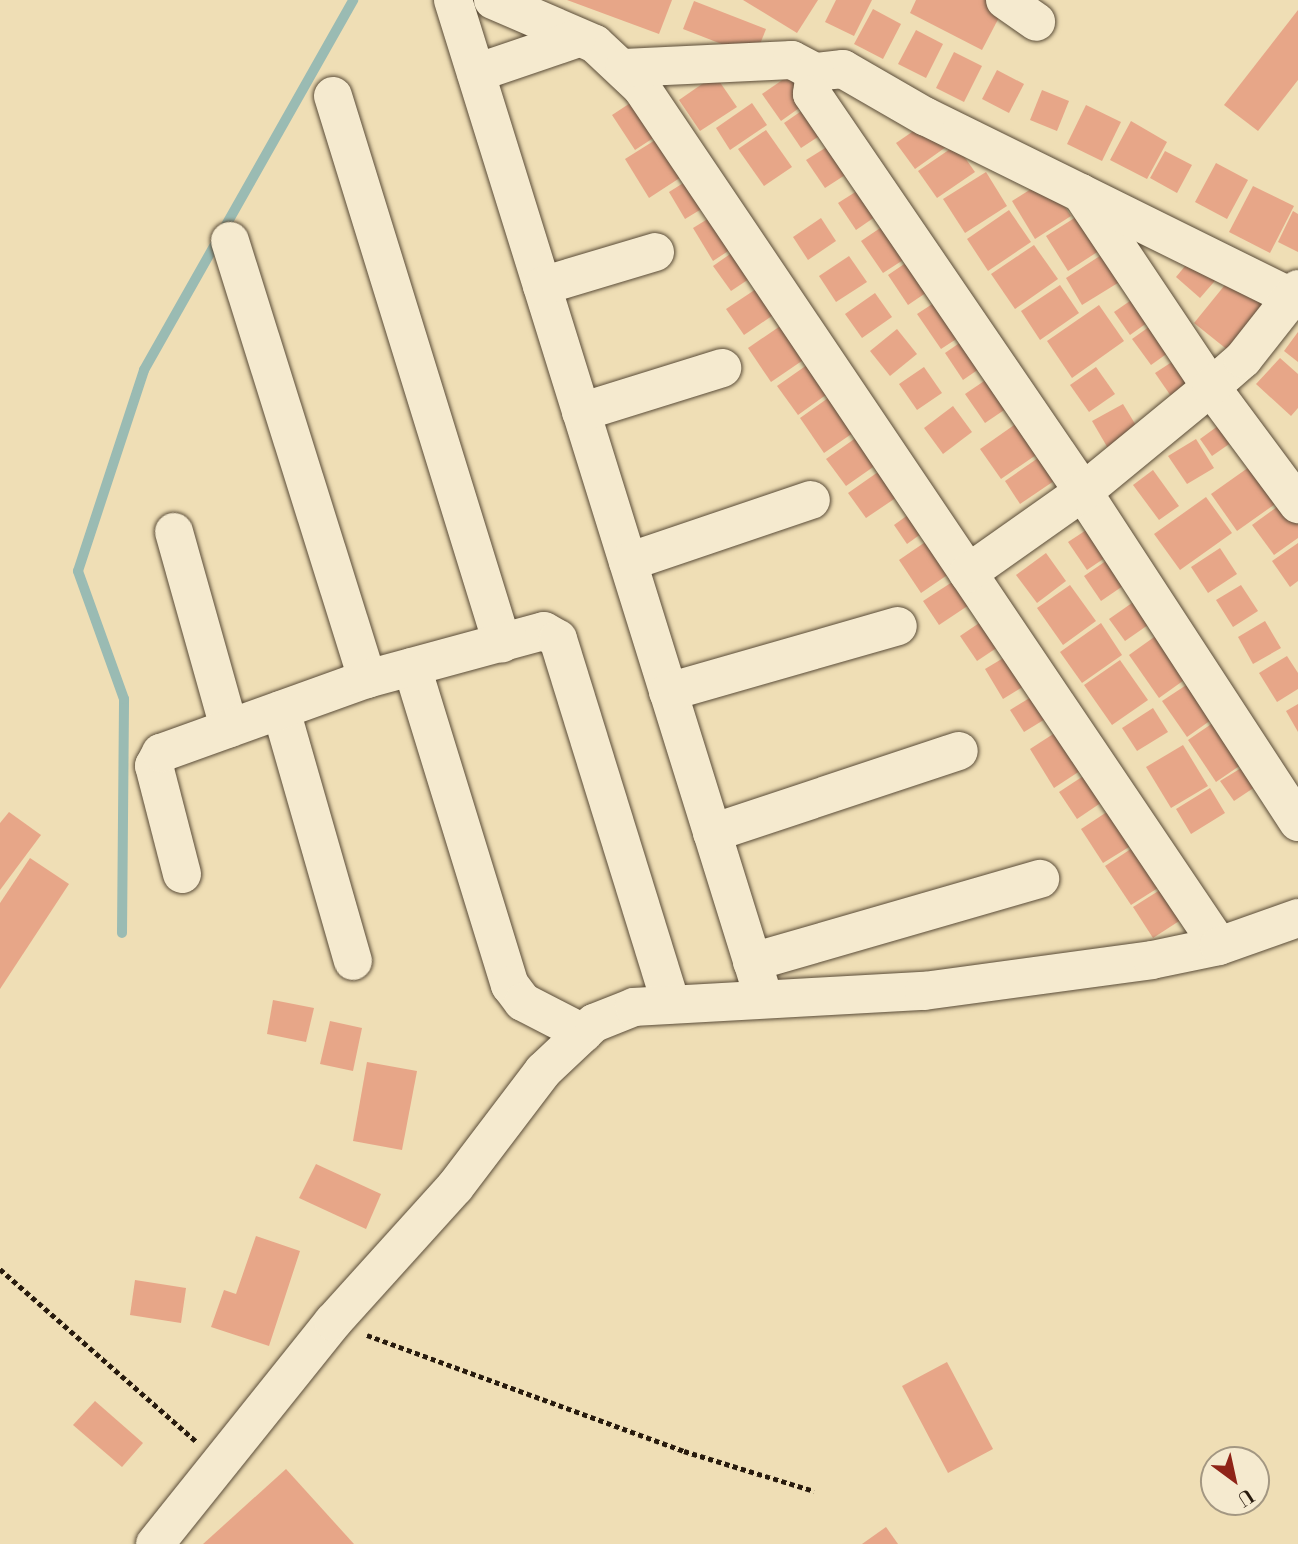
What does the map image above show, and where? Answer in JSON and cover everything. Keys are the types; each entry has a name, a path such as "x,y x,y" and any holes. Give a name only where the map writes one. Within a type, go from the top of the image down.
{"street":[{"path":"453,0 764,999"},
{"path":"494,0 576,39 595,44 624,68 641,87 1220,946"},
{"path":"1005,0 1036,22"},
{"path":"476,73 576,39"},
{"path":"624,68 792,60 815,72 843,69 926,117 1295,293 1243,359 1212,387 1083,492 968,573"},
{"path":"815,72 812,94 1083,492 1298,822"},
{"path":"333,96 502,643"},
{"path":"1080,192 1212,387 1298,504"},
{"path":"230,241 367,679"},
{"path":"542,286 655,252"},
{"path":"581,412 722,368"},
{"path":"628,562 811,500"},
{"path":"174,532 229,728"},
{"path":"668,692 898,626"},
{"path":"182,874 154,766 160,753 367,679 544,631 558,639 671,1004"},
{"path":"412,667 510,985 523,1002 583,1033"},
{"path":"281,710 353,961"},
{"path":"712,833 959,751"},
{"path":"752,962 1040,879"},
{"path":"155,1544 333,1322 455,1187 543,1072 594,1023 634,1007 924,991 1220,946 1298,918"}],"path":[{"path":"0,1269 220,1463"},
{"path":"333,1322 684,1451 814,1490"}],"building":[{"path":"567,0 672,0 659,34"},
{"path":"743,0 818,0 797,33"},
{"path":"836,0 872,0 854,36 825,22"},
{"path":"916,0 993,0 1005,6 982,50 910,13"},
{"path":"694,1 766,29 755,57 683,29"},
{"path":"873,9 901,24 883,59 854,44"},
{"path":"1298,10 1298,80 1258,131 1224,105"},
{"path":"916,30 943,44 926,78 898,64"},
{"path":"954,52 982,66 964,102 936,88"},
{"path":"997,70 1024,84 1009,113 982,99"},
{"path":"791,74 809,101 781,121 762,94"},
{"path":"715,75 737,107 700,131 679,100"},
{"path":"1042,90 1069,101 1057,131 1030,120"},
{"path":"641,96 664,131 635,150 612,115"},
{"path":"752,103 767,125 730,150 716,128"},
{"path":"813,103 830,129 801,148 784,123"},
{"path":"1086,105 1121,122 1102,161 1067,144"},
{"path":"928,121 946,147 915,169 896,143"},
{"path":"1131,121 1167,142 1147,179 1110,160"},
{"path":"766,130 792,167 764,186 738,149"},
{"path":"668,132 692,170 649,198 625,159"},
{"path":"838,140 856,168 825,188 806,160"},
{"path":"956,145 975,172 937,198 918,171"},
{"path":"1165,151 1192,165 1177,193 1150,178"},
{"path":"1216,163 1248,180 1227,219 1195,202"},
{"path":"986,172 1007,206 965,233 943,199"},
{"path":"696,175 713,202 685,219 669,192"},
{"path":"1047,179 1071,216 1035,239 1012,201"},
{"path":"868,184 885,210 856,230 838,203"},
{"path":"1253,186 1294,206 1270,253 1229,232"},
{"path":"1009,210 1031,242 988,271 967,239"},
{"path":"1293,211 1298,214 1298,252 1278,242"},
{"path":"719,212 739,244 713,261 693,228"},
{"path":"1084,212 1105,247 1068,271 1046,236"},
{"path":"821,218 836,241 808,260 793,237"},
{"path":"892,220 914,253 883,273 861,241"},
{"path":"743,245 761,271 731,291 713,266"},
{"path":"1034,245 1058,279 1015,309 991,274"},
{"path":"1109,250 1126,278 1082,305 1066,278"},
{"path":"1195,254 1220,275 1200,298 1176,277"},
{"path":"849,256 867,282 836,302 819,276"},
{"path":"916,256 936,286 908,305 888,275"},
{"path":"1233,275 1273,306 1234,355 1194,323"},
{"path":"768,281 785,307 744,335 726,309"},
{"path":"1060,285 1079,313 1040,340 1021,311"},
{"path":"1143,292 1158,315 1130,335 1114,312"},
{"path":"875,293 892,317 862,338 845,314"},
{"path":"943,297 967,332 941,349 917,314"},
{"path":"1099,305 1124,341 1072,378 1047,341"},
{"path":"792,318 815,352 771,382 748,348"},
{"path":"1160,319 1179,345 1151,365 1132,339"},
{"path":"897,329 917,354 890,376 870,351"},
{"path":"1298,332 1298,362 1284,351"},
{"path":"971,335 989,362 963,380 945,353"},
{"path":"1184,354 1204,382 1175,402 1155,373"},
{"path":"817,358 837,387 798,415 777,386"},
{"path":"1280,358 1298,374 1298,408 1291,416 1256,384"},
{"path":"924,367 942,393 917,410 899,384"},
{"path":"1096,367 1115,394 1089,412 1070,385"},
{"path":"996,373 1016,402 985,423 965,394"},
{"path":"838,391 863,426 824,453 800,418"},
{"path":"1123,404 1140,432 1109,450 1092,421"},
{"path":"953,406 972,432 943,454 924,428"},
{"path":"1017,423 1039,453 1001,479 980,449"},
{"path":"1222,423 1235,440 1212,456 1200,439"},
{"path":"867,430 886,458 846,486 826,459"},
{"path":"1196,439 1214,468 1187,484 1168,456"},
{"path":"1038,458 1054,481 1020,504 1005,481"},
{"path":"1259,460 1285,497 1237,531 1211,494"},
{"path":"888,465 906,491 866,518 848,493"},
{"path":"1153,470 1179,506 1159,520 1133,485"},
{"path":"1206,497 1232,533 1180,570 1154,534"},
{"path":"1284,502 1298,522 1298,538 1274,555 1252,525"},
{"path":"919,507 932,526 907,544 894,525"},
{"path":"1097,523 1115,551 1087,570 1068,542"},
{"path":"937,534 959,567 921,593 899,560"},
{"path":"1298,543 1298,581 1290,587 1272,561"},
{"path":"1220,548 1237,574 1208,593 1191,567"},
{"path":"1119,552 1136,577 1101,601 1084,576"},
{"path":"1046,553 1066,581 1037,603 1016,575"},
{"path":"963,575 978,599 939,625 923,601"},
{"path":"1070,585 1096,621 1063,645 1037,608"},
{"path":"1241,585 1258,611 1233,627 1216,600"},
{"path":"1142,596 1158,618 1125,641 1109,619"},
{"path":"991,615 1007,641 977,661 960,636"},
{"path":"1265,621 1281,648 1253,664 1238,637"},
{"path":"1101,623 1122,655 1082,683 1060,652"},
{"path":"1164,630 1194,673 1159,698 1129,655"},
{"path":"1015,651 1032,681 1003,699 985,669"},
{"path":"1287,656 1298,673 1298,689 1277,702 1259,673"},
{"path":"1120,660 1148,700 1112,725 1084,685"},
{"path":"1197,678 1221,713 1187,737 1162,701"},
{"path":"1041,691 1055,713 1024,732 1010,710"},
{"path":"1298,704 1298,732 1286,711"},
{"path":"1153,708 1168,732 1137,751 1122,728"},
{"path":"1223,716 1251,758 1216,782 1188,740"},
{"path":"1064,727 1089,765 1054,788 1030,749"},
{"path":"1183,745 1208,786 1171,808 1146,767"},
{"path":"1251,762 1264,781 1234,801 1220,781"},
{"path":"1094,769 1111,796 1077,819 1059,792"},
{"path":"1210,788 1225,813 1191,834 1176,809"},
{"path":"1119,804 1142,839 1103,863 1081,829"},
{"path":"9,812 41,835 0,890 0,823"},
{"path":"1143,841 1169,881 1131,905 1105,866"},
{"path":"30,858 69,884 0,989 0,903"},
{"path":"1171,883 1190,914 1153,938 1133,907"},
{"path":"273,1000 314,1008 306,1042 267,1034"},
{"path":"330,1021 362,1028 353,1071 320,1064"},
{"path":"367,1062 417,1071 402,1150 353,1141"},
{"path":"316,1164 381,1194 366,1229 299,1198"},
{"path":"256,1236 300,1251 269,1346 211,1327 224,1290 236,1294"},
{"path":"135,1280 186,1288 181,1323 130,1315"},
{"path":"947,1362 993,1449 948,1473 902,1386"},
{"path":"95,1401 143,1443 122,1467 73,1425"},
{"path":"286,1469 354,1544 203,1544"},
{"path":"886,1527 898,1544 862,1544"}],"waterway":[{"path":"122,933 124,699 78,571 144,370 353,0"}]}
